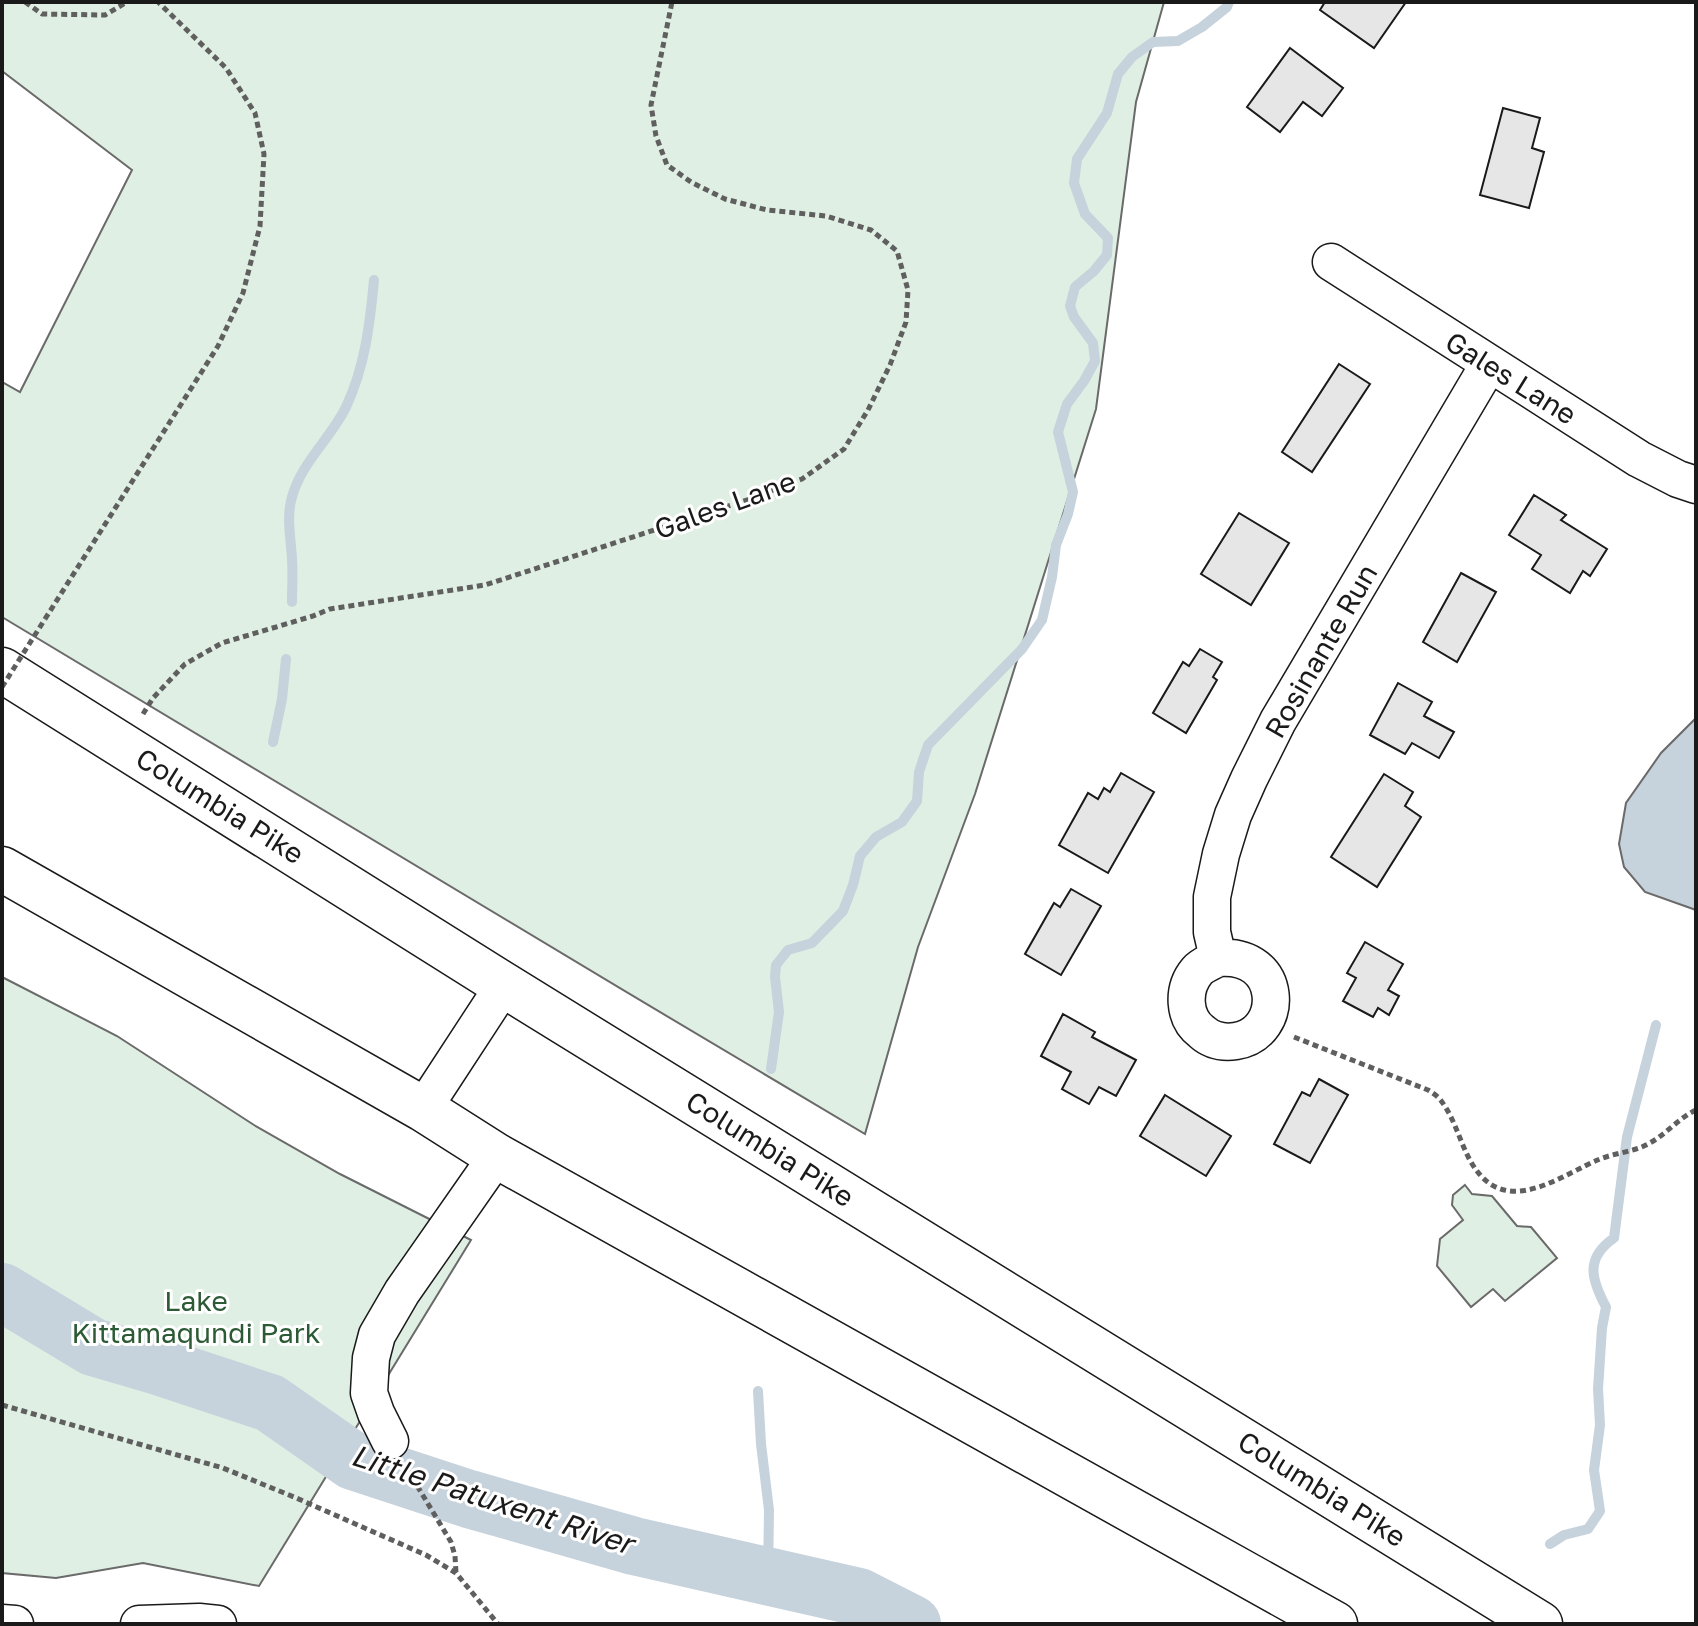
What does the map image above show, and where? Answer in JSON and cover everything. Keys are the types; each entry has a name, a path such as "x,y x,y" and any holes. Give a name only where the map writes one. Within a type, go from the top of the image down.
{"highway":[{"name":"Columbia Pike","path":"2,670 504,985 1540,1624"},
{"path":"2,869 423,1109 497,1156 1335,1624"},
{"path":"1248,1574 1305,1624"}],"street":[{"name":"Gales Lane","path":"1331,262 1639,459 1696,485"},
{"name":"Rosinante Run","path":"1218,958 1212,932 1212,897 1229,828 1249,779 1278,721 1489,364"},
{"path":"1232,956 1257,967 1266,979 1272,1000 1267,1017 1258,1031 1241,1040 1224,1042 1210,1038 1190,1018 1185,1000 1189,982 1199,969 1218,958 1232,956"},
{"path":"423,1109 504,985"},
{"path":"390,1441 369,1393 371,1358 377,1335 402,1292 497,1156"},
{"path":"2,1623 15,1624"},
{"path":"139,1624 218,1624"}],"path":[{"path":"25,2 42,14 105,15 127,2"},
{"path":"2,687 218,346 243,293 260,226 264,154 255,113 226,68 158,2"},
{"name":"Gales Lane","path":"123,746 153,698 185,664 222,643 330,609 485,585 750,499 802,479 844,449 890,365 906,322 908,290 897,251 871,230 826,216 767,210 725,199 691,182 667,165 656,136 651,105 672,2"},
{"path":"1267,1017 1294,1037 1428,1090 1442,1101 1471,1164 1483,1179 1498,1190 1520,1192 1545,1185 1603,1158 1645,1146 1683,1116 1696,1110"},
{"path":"2,1405 223,1468 426,1555 456,1573 498,1624"},
{"path":"390,1441 451,1542 456,1573"}],"green space":[{"path":"2,2 1164,2 1136,102 1096,409 975,794 918,947 865,1134 2,617 2,382 20,392 132,170 2,71"},
{"name":"Lake Kittamaqundi Park","path":"2,977 117,1036 254,1125 340,1174 471,1240 259,1586 143,1563 56,1578 2,1573"},
{"path":"1465,1185 1472,1194 1492,1196 1517,1226 1531,1227 1557,1258 1505,1301 1493,1289 1471,1307 1437,1266 1440,1239 1463,1220 1452,1205 1453,1195"}],"shaded area":[{"path":"1696,718 1696,910 1645,892 1624,867 1619,844 1626,803 1661,753"}],"building":[{"path":"1325,2 1406,2 1374,48 1320,10"},
{"path":"1290,48 1343,88 1322,116 1303,102 1280,132 1247,107"},
{"path":"1503,108 1540,118 1532,148 1544,152 1529,208 1480,195"},
{"path":"1339,364 1370,384 1312,472 1282,452"},
{"path":"1534,495 1566,515 1561,520 1607,549 1590,576 1583,571 1570,593 1532,569 1541,555 1509,535"},
{"path":"1239,513 1289,543 1251,605 1201,574"},
{"path":"1461,573 1496,592 1457,662 1423,642"},
{"path":"1200,649 1222,662 1213,677 1217,680 1186,733 1153,713 1183,662 1189,666"},
{"path":"1398,683 1432,702 1424,716 1454,732 1439,758 1412,743 1405,754 1370,735"},
{"path":"1121,773 1154,792 1108,873 1059,845 1088,793 1098,799 1104,788 1110,792"},
{"path":"1384,774 1413,792 1405,806 1421,817 1377,887 1331,857"},
{"path":"1071,889 1101,906 1061,975 1025,954 1054,903 1060,907"},
{"path":"1365,942 1403,964 1388,990 1399,996 1389,1015 1378,1008 1373,1017 1343,1001 1356,978 1347,973"},
{"path":"1063,1014 1095,1032 1092,1037 1136,1060 1116,1096 1099,1087 1089,1104 1062,1089 1071,1072 1041,1056"},
{"path":"1319,1079 1348,1095 1310,1163 1274,1144 1302,1092 1310,1096"},
{"path":"1165,1095 1231,1136 1206,1176 1140,1136"}],"waterway":[{"path":"771,1069 779,1012 776,965 788,950 812,943 843,911 860,856 876,837 902,822 917,801 919,772 928,745 1022,649 1042,620 1056,545 1073,492 1058,432 1067,404 1095,361 1093,343 1074,317 1070,306 1075,287 1107,255 1108,238 1085,214 1074,183 1077,159 1107,113 1118,74 1132,57 1153,42 1178,41 1202,27 1229,2"},
{"path":"292,602 289,520 292,497 302,473 340,418 352,392 366,345 374,280"},
{"path":"273,742 286,659"},
{"path":"1550,1544 1564,1535 1588,1529 1600,1511 1594,1470 1600,1425 1598,1389 1606,1307 1594,1278 1595,1261 1598,1253 1614,1238 1627,1137 1656,1025"},
{"name":"Little Patuxent River","path":"2,1292 93,1347 270,1403 353,1461 469,1499 634,1546 859,1597 912,1624"},
{"path":"758,1391 769,1510 768,1576"}]}
